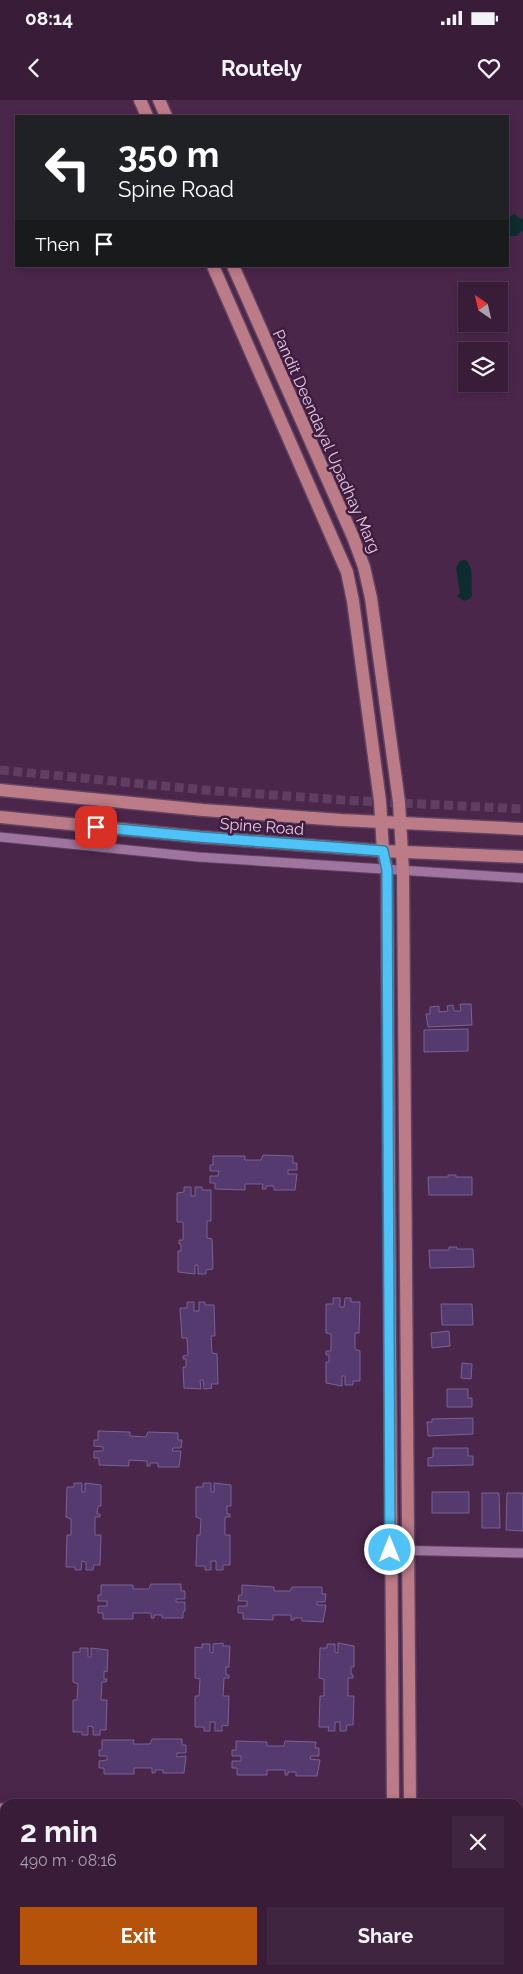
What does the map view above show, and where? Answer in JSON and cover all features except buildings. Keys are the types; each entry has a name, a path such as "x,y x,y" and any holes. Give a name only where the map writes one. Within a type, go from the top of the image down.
{"main road":[{"path":"140,100 147,115"},
{"path":"159,100 166,115"},
{"name":"Pandit Deendayal Upadhay Marg","path":"213,267 347,572 353,601 382,822 383,851 387,870 393,1799"},
{"name":"Pandit Deendayal Upadhay Marg","path":"233,267 353,537 364,567 371,598 399,802 404,871 410,1799"},
{"name":"Spine Road","path":"0,790 203,810 523,829"},
{"name":"Spine Road","path":"0,818 200,837 383,851 402,850 523,857"}],"street":[{"path":"0,837 198,857 523,878"},
{"path":"390,1550 523,1553"}],"shaded area":[{"path":"514,214 523,220 523,230 516,236 509,235 509,217"},
{"path":"466,560 469,563 471,572 472,596 464,601 457,596 460,593 456,568 460,561"}],"tunnel":[{"path":"0,770 205,790 342,800 523,809"}],"route":[{"path":"96,827 383,851 387,870 390,1550"}]}
